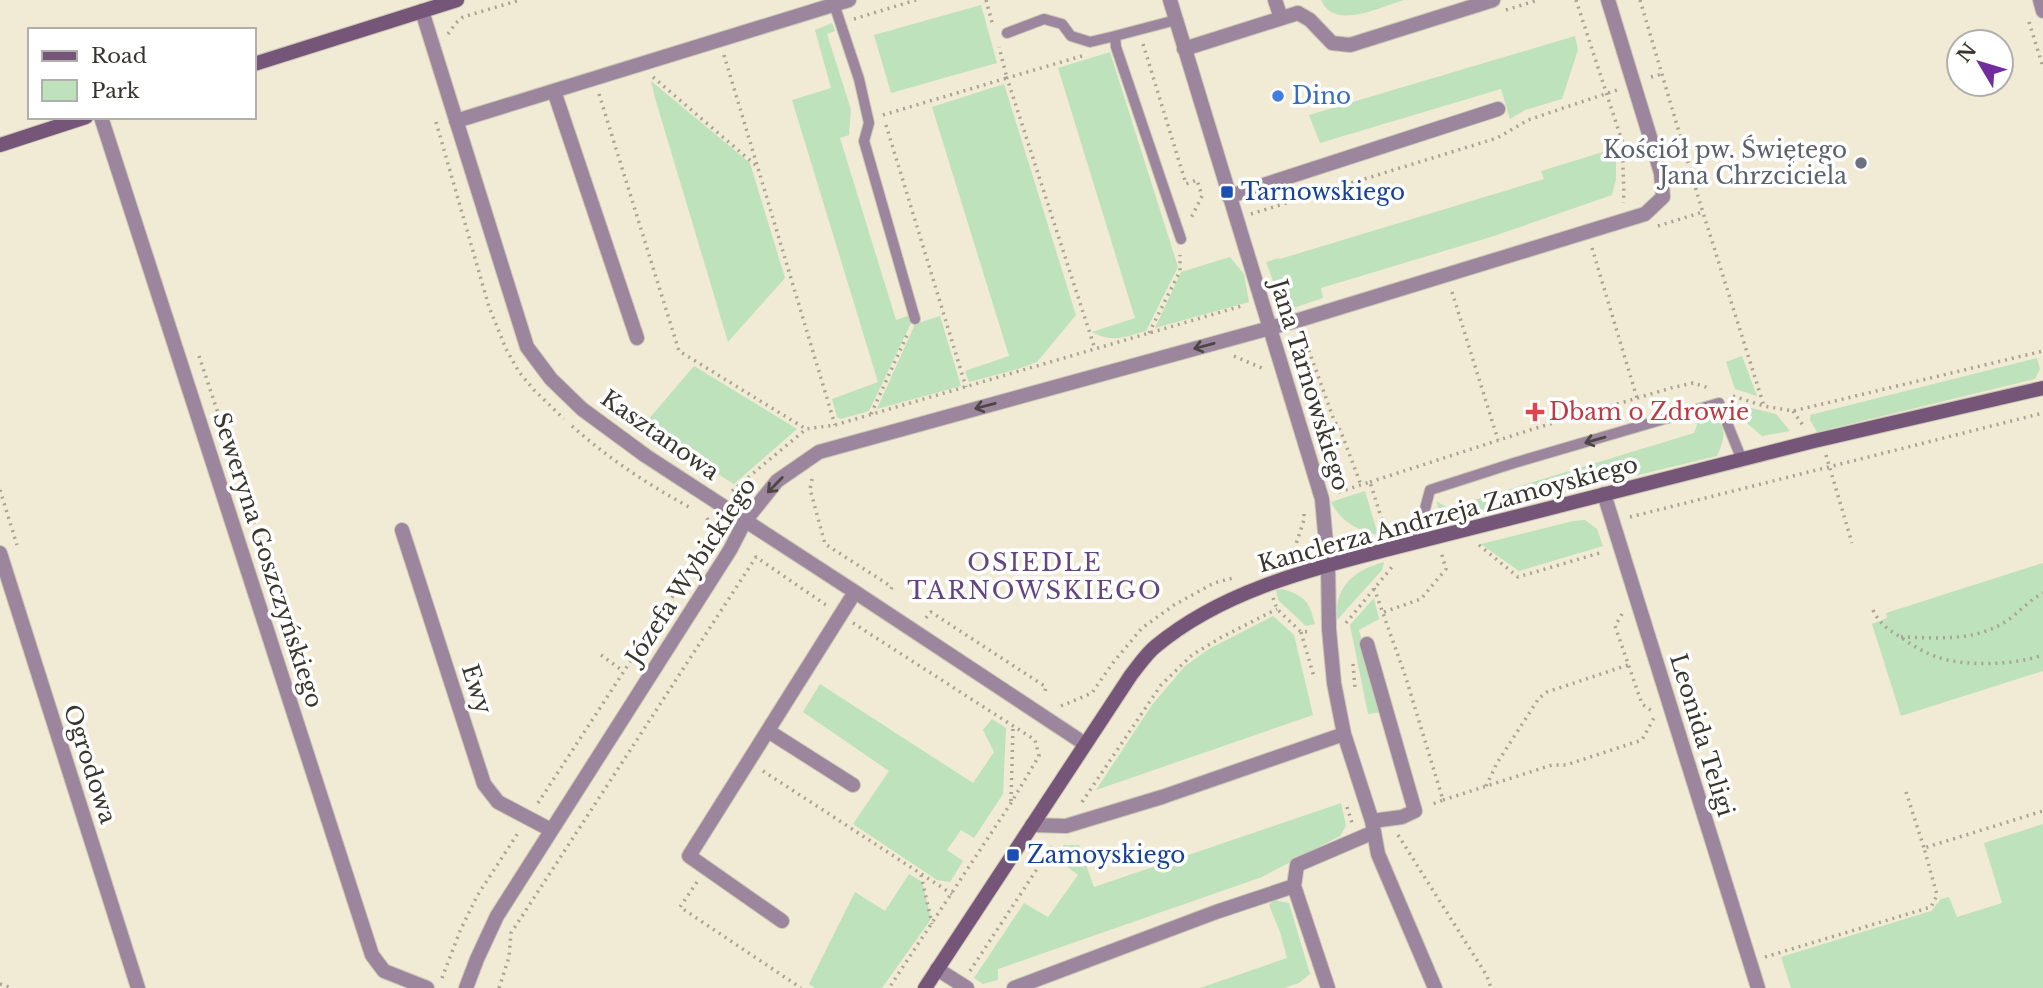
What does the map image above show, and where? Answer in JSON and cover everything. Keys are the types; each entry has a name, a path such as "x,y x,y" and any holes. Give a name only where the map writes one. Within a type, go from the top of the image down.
{"street":[{"path":"256,63 420,6 457,0"},
{"name":"Jana Tarnowskiego","path":"1170,0 1184,49 1235,195 1270,328 1322,499 1328,565 1329,629 1334,682 1344,734 1373,827 1378,853 1435,988"},
{"path":"1275,0 1281,18"},
{"path":"1184,49 1298,13 1310,20 1332,43 1350,45 1493,0"},
{"path":"1608,0 1635,83"},
{"path":"2040,0 2043,11"},
{"path":"456,121 842,2"},
{"name":"Kasztanowa","path":"420,6 527,347 551,379 582,410 646,456 1085,744"},
{"name":"Józefa Wybickiego","path":"466,988 497,916 723,562 745,521 777,481 819,452 1299,320 1645,214 1663,197 1661,173 1635,83"},
{"path":"554,90 637,338"},
{"path":"1235,195 1498,109"},
{"path":"0,145 80,119"},
{"name":"Seweryna Goszczyńskiego","path":"102,119 372,955 384,971 427,988"},
{"name":"Kanclerza Andrzeja Zamoyskiego","path":"925,988 1131,675 1154,648 1220,604 1268,584 1328,565 1814,441 2043,388"},
{"name":"Leonida Teligi","path":"1604,494 1758,988"},
{"name":"Ewy","path":"402,530 484,784 498,802 551,830"},
{"name":"Ogrodowa","path":"0,553 138,988"},
{"path":"782,921 689,856 855,592"},
{"path":"1328,988 1294,886 1297,865 1387,819 1402,817 1415,811 1367,644"},
{"path":"768,730 853,785"},
{"path":"1032,825 1066,826 1162,797 1344,734"},
{"path":"1014,988 1294,886"},
{"path":"937,969 964,986"}],"lane":[{"path":"842,2 869,123 864,141 915,319"},
{"path":"1007,33 1044,19 1062,24 1071,36 1090,42 1116,42 1176,20"},
{"path":"1116,42 1181,239"},
{"path":"1416,543 1430,490 1720,404 1742,460"}],"path":[{"path":"463,17 520,0"},
{"path":"852,20 916,0"},
{"path":"1576,0 1622,141 1624,194 1620,222"},
{"path":"1640,0 1764,405"},
{"path":"2025,11 2043,67"},
{"path":"883,116 1007,79 1116,42 1141,39 1186,184 1197,180 1202,196 1181,239 1180,271 1149,333"},
{"path":"713,58 725,54 835,425"},
{"path":"664,72 652,75 759,168"},
{"path":"1235,195 1249,214 1497,138 1528,120 1662,74"},
{"path":"1007,79 1095,349"},
{"path":"598,91 679,351 806,429"},
{"path":"879,104 966,387"},
{"path":"1592,246 1637,398"},
{"path":"1451,290 1498,440"},
{"path":"871,414 915,319 942,310"},
{"path":"1299,320 1334,420 1361,485"},
{"path":"196,346 280,608"},
{"path":"1227,353 1264,369 1268,381"},
{"path":"1612,522 2043,413"},
{"path":"1830,467 1852,543"},
{"path":"812,478 810,489 825,544 892,587 885,601"},
{"path":"707,518 719,543"},
{"path":"1473,540 1518,577 1608,550"},
{"path":"1384,612 1422,599 1446,569 1441,548"},
{"path":"438,988 460,930 477,896 690,570 709,552"},
{"path":"499,988 509,957 511,933 756,557 1035,740 1039,756 889,988"},
{"path":"1374,587 1443,800"},
{"path":"1899,637 1958,638 1982,634 2006,621 2043,593"},
{"path":"964,986 1066,826 1161,685 1192,655 1277,609"},
{"path":"1873,610 1882,625 1937,657 1999,664 2043,656"},
{"path":"922,624 931,612 1046,687 1042,701"},
{"path":"601,655 624,671"},
{"path":"1351,656 1355,700"},
{"path":"1486,786 1497,763 1539,698 1547,692 1629,665"},
{"path":"1415,811 1552,765 1566,765 1642,740 1657,714"},
{"path":"1011,803 1013,726"},
{"path":"747,761 952,894"},
{"path":"1750,962 1931,907 1937,895 1906,792"},
{"path":"1924,848 2043,811"},
{"path":"1387,819 1487,976 1491,988"},
{"path":"706,868 680,907 801,988"},
{"path":"921,874 932,924"},
{"path":"0,984 12,988"}],"green space":[{"path":"1321,0 1404,0 1371,11 1347,15 1336,14 1327,9"},
{"path":"981,5 997,63 891,93 874,35"},
{"path":"832,23 835,31 827,34 851,110 849,135 840,138 896,320 910,315 912,321 869,411 841,419 837,417 832,399 878,382 792,100 831,88 815,30"},
{"path":"1575,36 1578,50 1562,99 1525,110 1510,119 1501,89 1320,143 1309,115"},
{"path":"1110,52 1178,267 1146,331 1112,338 1092,332 1135,318 1058,68"},
{"path":"651,81 750,163 785,278 728,342 655,98"},
{"path":"1004,84 1076,315 1037,362 969,382 965,371 1009,356 932,107"},
{"path":"1616,148 1616,179 1612,195 1494,236 1321,288 1323,298 1293,308 1279,297 1266,262 1544,179 1541,171"},
{"path":"1230,257 1244,274 1249,302 1155,328 1181,272"},
{"path":"940,316 961,386 877,409 915,324"},
{"path":"1742,356 1757,396 1735,389 1726,362"},
{"path":"2037,358 2040,369 2035,379 1817,432 1810,420 1810,415"},
{"path":"694,366 797,429 734,484 642,427"},
{"path":"1739,405 1776,414 1790,431 1762,436 1741,418"},
{"path":"1700,416 1716,420 1723,429 1717,456 1452,520 1439,510 1436,501 1448,508 1694,433"},
{"path":"1365,491 1378,535 1350,524 1331,502"},
{"path":"1585,520 1597,529 1603,546 1519,571 1481,544 1573,521"},
{"path":"1384,562 1382,570 1337,620 1339,598 1348,582 1373,565"},
{"path":"2043,563 2043,671 1901,716 1872,624 1887,618 1886,613"},
{"path":"1283,589 1305,601 1315,624 1306,626 1278,600 1276,590"},
{"path":"1374,598 1379,619 1359,630 1382,712 1368,714 1350,625"},
{"path":"1273,616 1294,635 1313,715 1096,790 1152,705 1185,666 1209,649"},
{"path":"820,684 973,783 994,752 983,730 992,719 1006,728 1003,794 974,838 961,830 947,850 963,861 950,882 937,880 853,824 889,771 803,712"},
{"path":"1341,803 1346,826 1340,836 1262,877 998,969 998,980 983,984 974,978 1024,903 1048,917 1078,875 1054,857 1064,845 1079,845 1094,887"},
{"path":"2043,824 2043,988 1791,988 1781,957 1931,911 1941,899 1949,897 1957,917 2002,903 1984,843"},
{"path":"909,874 922,882 931,919 882,988 815,988 809,984 855,892 885,911"},
{"path":"1274,900 1289,903 1310,974 1299,983 1284,988 1200,988 1287,958 1269,905"}],"place":[{"name":"Dino","path":"1278,96"},
{"name":"Kościół pw. Świętego Jana Chrzciciela","path":"1861,163"},
{"name":"Tarnowskiego","path":"1227,192"},
{"name":"Dbam o Zdrowie","path":"1535,412"},
{"name":"Zamoyskiego","path":"1013,855"}],"district":[{"name":"OSIEDLE TARNOWSKIEGO","path":"1035,576"}]}
